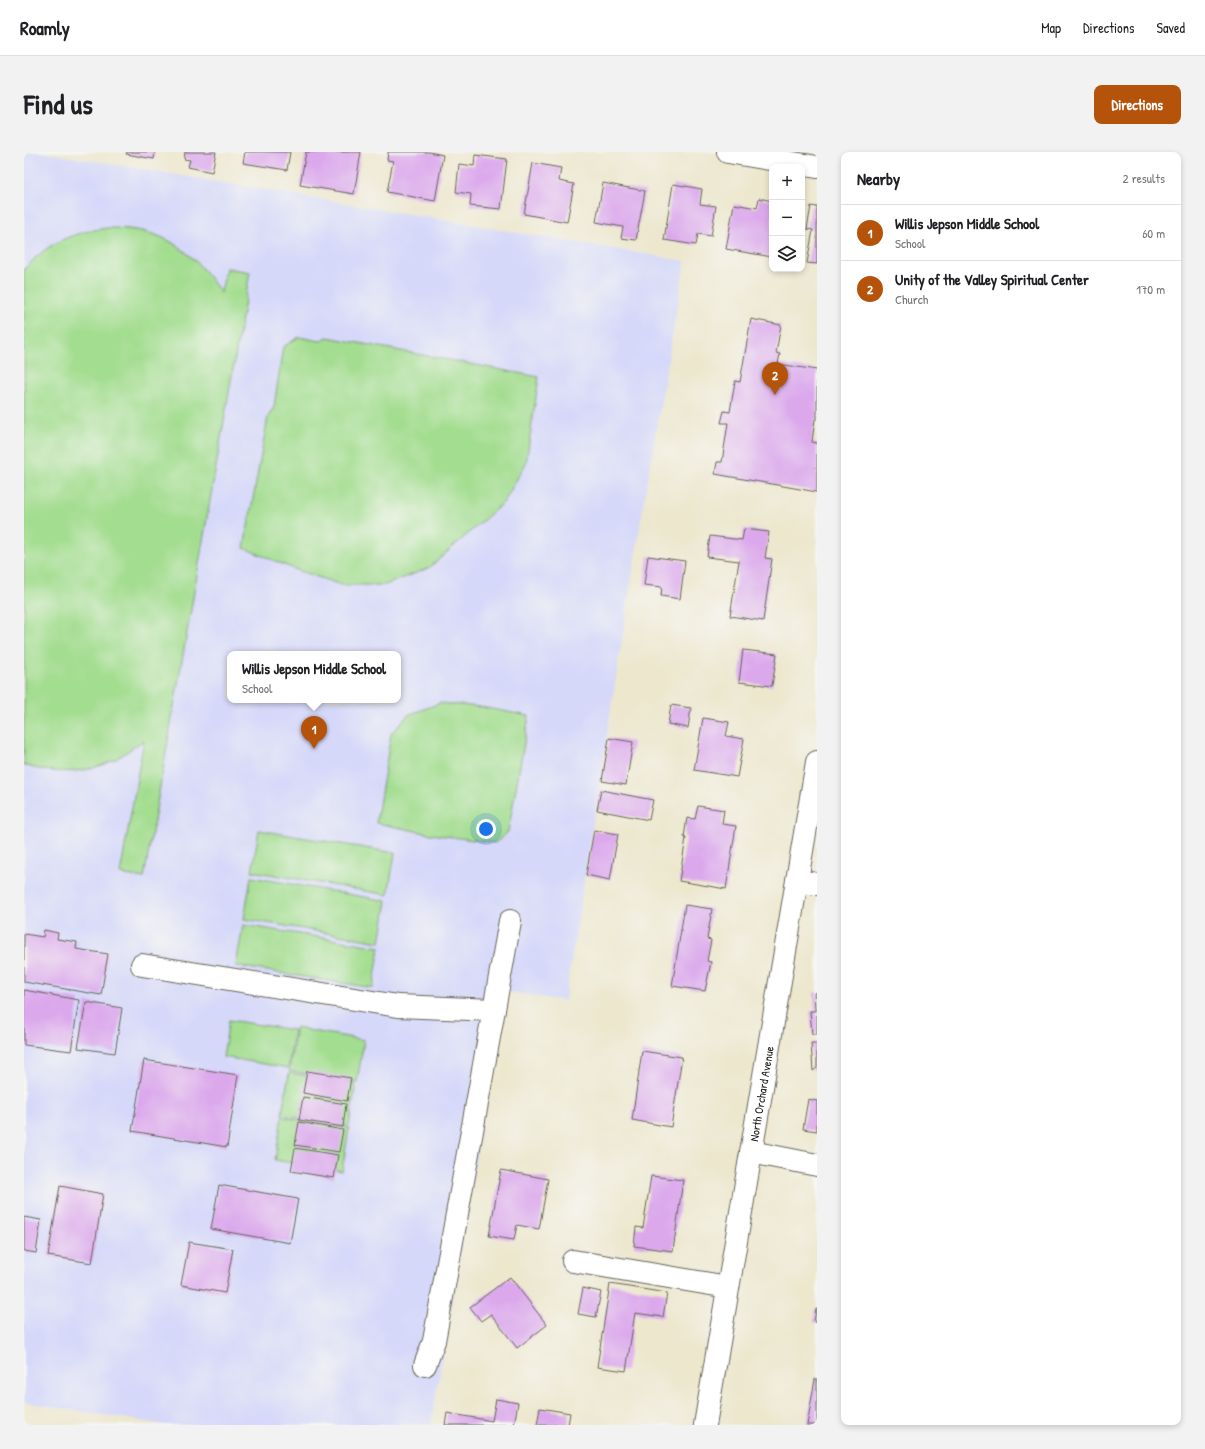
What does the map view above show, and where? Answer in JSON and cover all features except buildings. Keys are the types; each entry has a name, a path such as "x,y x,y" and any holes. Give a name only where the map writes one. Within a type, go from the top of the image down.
{"street":[{"path":"728,152 817,167"},
{"name":"North Orchard Avenue","path":"705,1425 751,1152 807,883 817,762"},
{"path":"425,1365 434,1341 510,921"},
{"path":"142,965 398,1006 494,1010"},
{"path":"751,1152 817,1165"},
{"path":"573,1261 728,1287"}],"shaded area":[{"path":"24,152 41,152 685,261 643,507 565,1001 504,991 431,1425 165,1425 24,1402"}],"green space":[{"path":"108,228 145,232 174,244 198,264 210,277 221,293 226,268 250,272 144,878 120,874 144,740 116,759 94,768 59,771 24,765 24,270 41,253 61,240 83,232"},
{"path":"299,337 320,341 327,337 539,377 526,463 504,502 429,568 385,585 341,585 294,569 244,548 268,417 274,407 283,347"},
{"path":"440,703 481,707 529,716 508,832 495,843 431,834 376,823 391,734 408,715"},
{"path":"259,830 395,853 388,895 252,871"},
{"path":"251,877 387,901 380,942 244,919"},
{"path":"243,925 380,947 373,988 236,966"},
{"path":"229,1020 294,1030 288,1068 223,1057"},
{"path":"296,1028 364,1040 357,1082 289,1071"},
{"path":"289,1073 356,1084 349,1126 282,1115"},
{"path":"282,1117 349,1128 342,1171 275,1160"}],"place":[{"name":"Unity of the Valley Spiritual Center","path":"775,395"},
{"name":"Willis Jepson Middle School","path":"314,749"}]}
